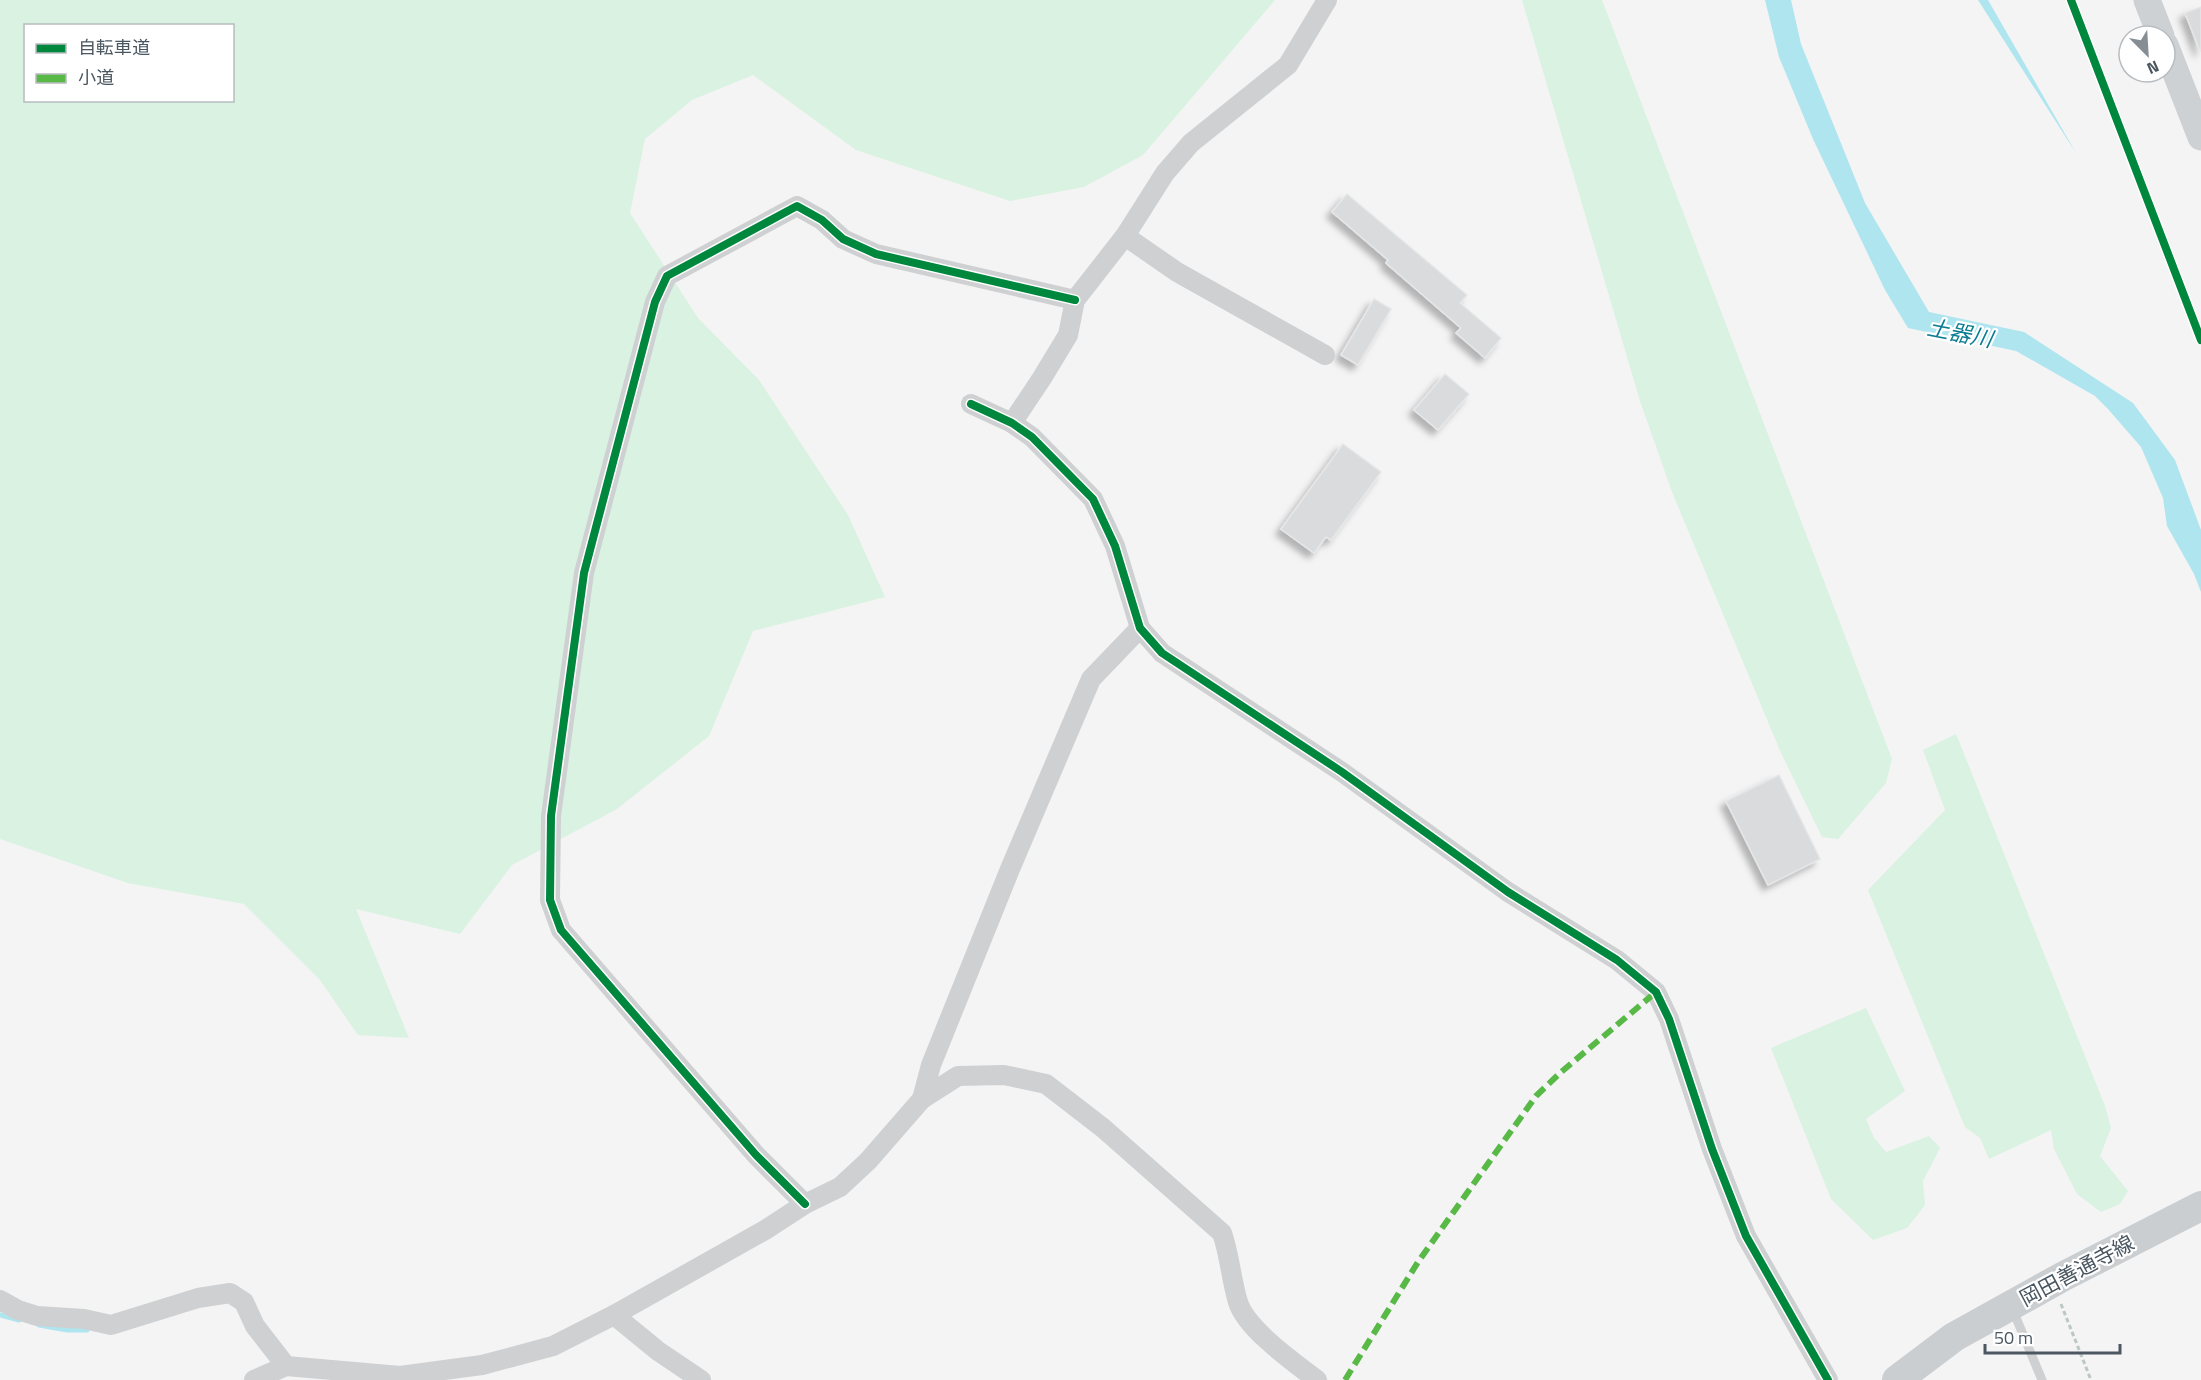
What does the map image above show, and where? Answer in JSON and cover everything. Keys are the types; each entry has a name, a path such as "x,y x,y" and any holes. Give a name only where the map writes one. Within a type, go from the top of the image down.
{"main road":[{"name":"岡田善通寺線","path":"1897,1380 1954,1337 2058,1279 2201,1206"}],"street":[{"path":"1012,423 1068,335 1075,300 1125,236 1166,173 1191,143 1288,64 1327,0"},
{"path":"2147,0 2157,24"},
{"path":"2177,76 2201,137"},
{"path":"805,1204 756,1155 561,930 550,900 551,816 584,573 655,302 667,276 797,206 822,220 843,239 876,254 1075,300"},
{"path":"1125,236 1177,272 1325,355"},
{"path":"971,404 1012,423 1032,437 1093,499 1115,546 1140,628 1162,652 1342,772 1508,892 1617,960 1656,992 1669,1018 1712,1149 1746,1236 1828,1380"},
{"path":"922,1099 931,1065 944,1032 1091,679 1140,628"},
{"path":"254,1380 280,1369 424,1376 482,1365 553,1346 614,1315 765,1230 805,1204 840,1187 868,1161 922,1099 958,1076 1004,1075 1046,1084 1103,1128 1222,1233 1229,1253 1238,1304 1252,1325 1287,1358 1317,1380"},
{"path":"0,1300 18,1310 37,1316 84,1319 111,1325 198,1298 230,1293 244,1302 280,1369"},
{"path":"614,1315 658,1351 701,1380"}],"lane":[{"path":"2010,1306 2042,1380"}],"path":[{"path":"2058,1279 2091,1380"}],"green space":[{"path":"0,0 1275,0 1143,155 1084,187 1010,201 856,150 753,75 692,100 645,139 630,213 698,318 759,380 848,515 885,597 753,631 709,736 617,809 512,865 460,934 356,909 409,1038 358,1035 320,980 244,904 128,883 0,839"},
{"path":"1522,0 1602,0 1892,759 1886,783 1838,839 1822,837 1781,753 1672,492 1640,401"},
{"path":"1956,734 2105,1106 2111,1128 2100,1156 2128,1191 2120,1204 2101,1212 2077,1194 2054,1149 2051,1130 1989,1159 1980,1138 1965,1127 1868,890 1945,810 1923,750"},
{"path":"1866,1008 1905,1091 1866,1119 1874,1138 1886,1152 1929,1136 1940,1148 1923,1181 1925,1205 1907,1228 1873,1240 1831,1199 1771,1048"}],"water":[{"name":"土器川","path":"1765,0 1791,0 1801,44 1865,203 1929,312 2024,332 2133,403 2175,460 2201,530 2201,592 2194,574 2167,526 2163,498 2141,447 2095,396 2016,351 1908,328 1885,290 1813,139 1779,57"},
{"path":"1978,0 1988,0 2076,153"}],"building":[{"path":"2201,7 2201,51 2200,51 2185,13"},
{"path":"1347,194 1467,295 1460,303 1501,338 1485,358 1456,333 1461,328 1386,263 1388,260 1332,212"},
{"path":"1374,299 1391,309 1358,365 1341,355"},
{"path":"1445,374 1469,394 1438,430 1414,410"},
{"path":"1343,444 1381,472 1331,540 1326,537 1314,553 1281,529"},
{"path":"1779,775 1820,859 1768,885 1726,801"}],"waterway":[{"path":"0,1315 19,1320"},
{"path":"39,1325 67,1330 87,1330"}],"marked path":[{"path":"1345,1380 1418,1262 1536,1096 1656,992"}],"cycle path":[{"path":"2071,0 2201,340"},
{"path":"805,1204 756,1155 561,930 550,900 551,816 584,573 655,302 667,276 797,206 822,220 843,239 876,254 1075,300"},
{"path":"971,404 1012,423 1032,437 1093,499 1115,546 1140,628 1162,653 1342,772 1508,892 1617,960 1656,992 1669,1019 1712,1149 1746,1236 1828,1380"}]}
